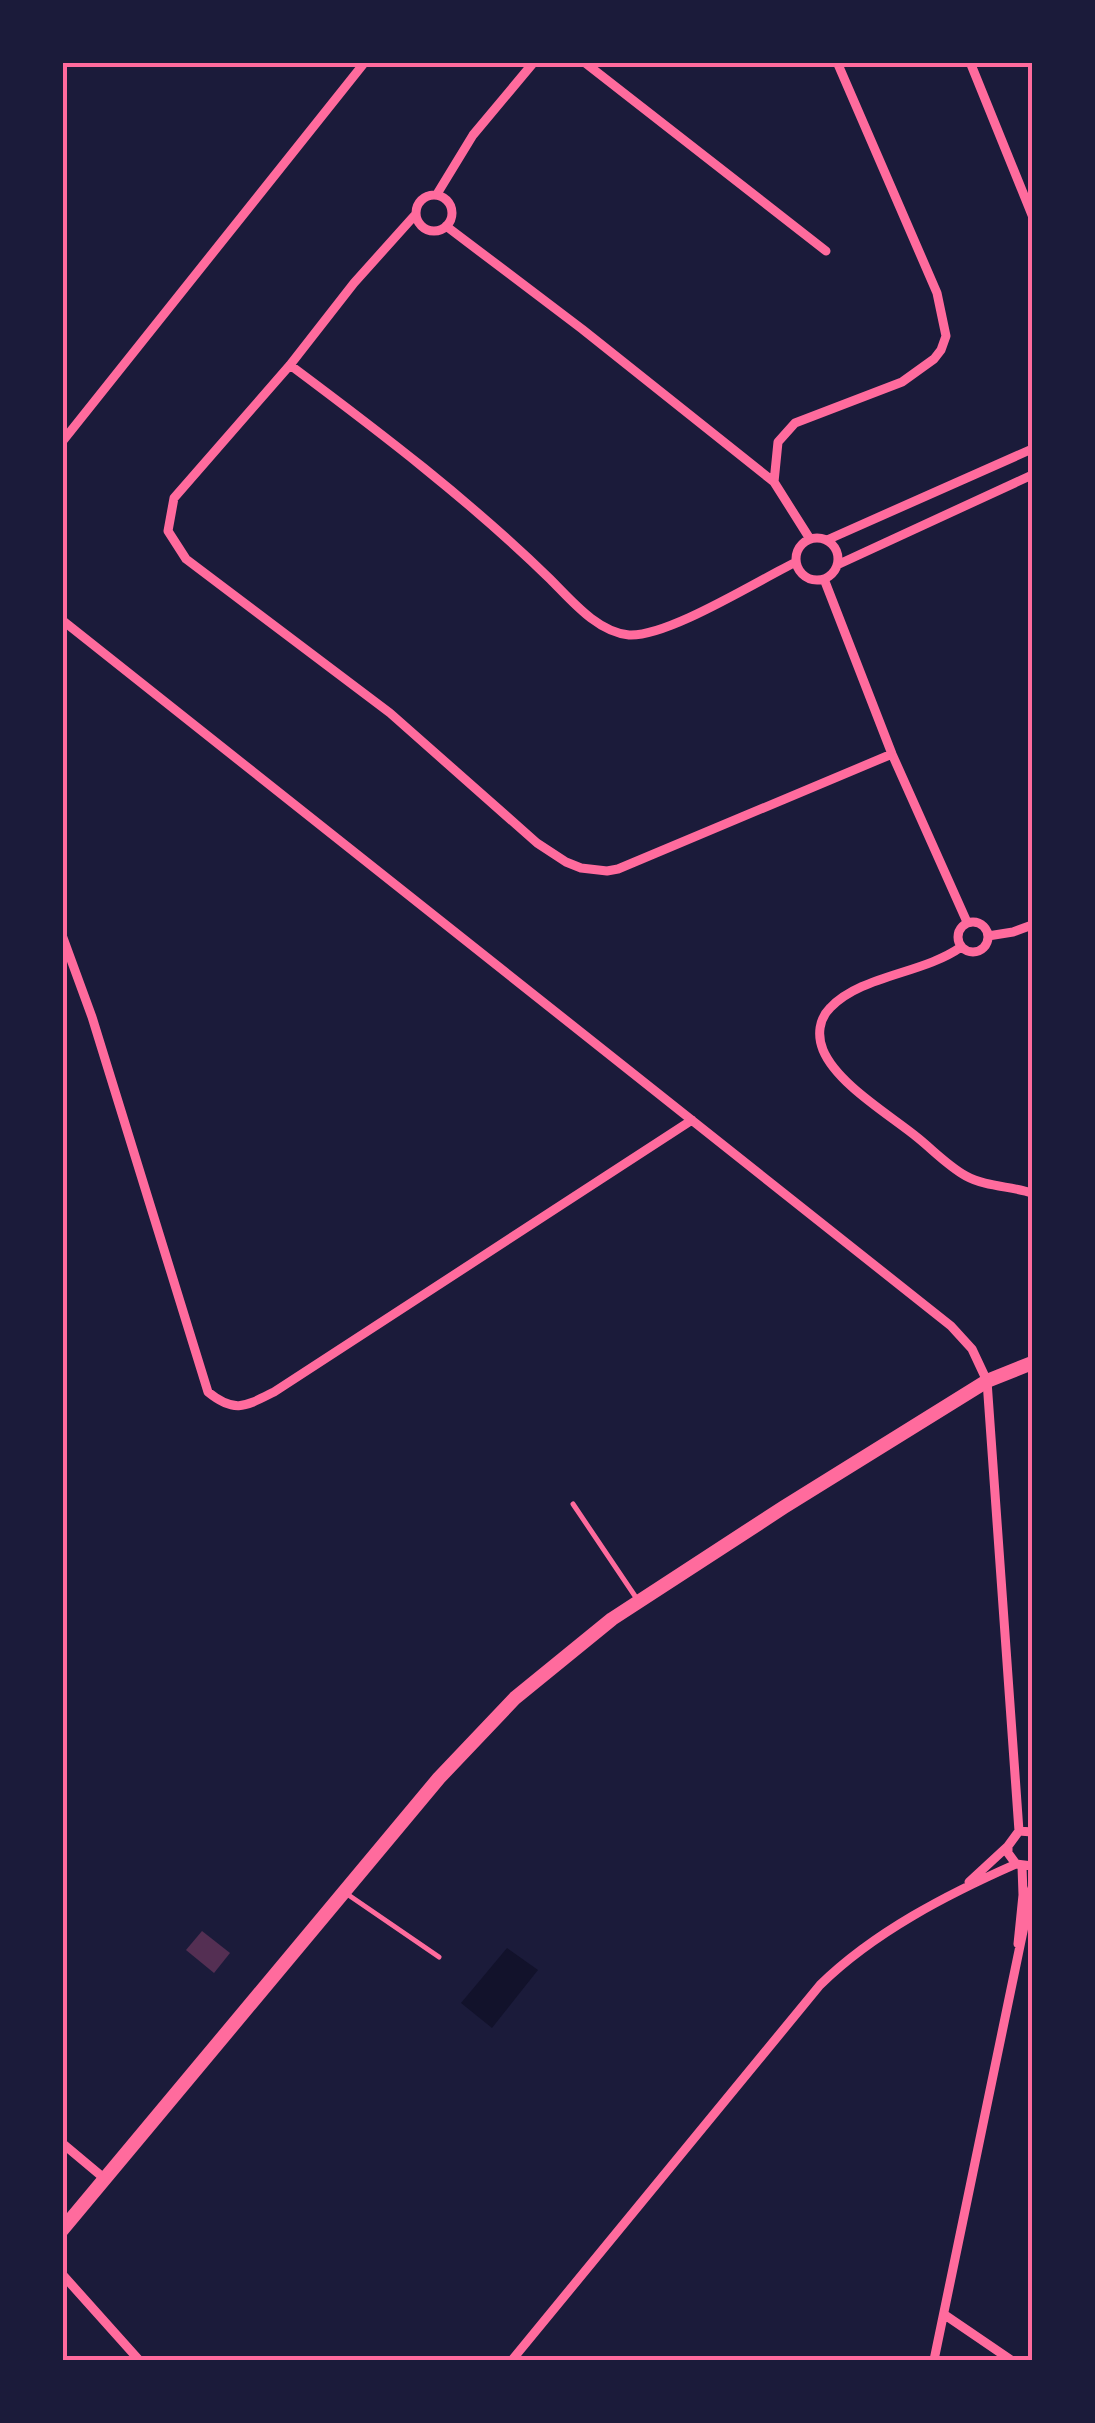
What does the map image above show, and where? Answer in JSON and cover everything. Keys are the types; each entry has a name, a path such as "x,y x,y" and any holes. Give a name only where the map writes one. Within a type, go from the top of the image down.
{"main road":[{"path":"62,2230 478,1734 556,1663 639,1602 987,1382 1032,1363"}],"street":[{"path":"62,442 365,62"},
{"path":"437,194 473,135 534,62"},
{"path":"584,62 826,251"},
{"path":"774,482 778,442 795,423 902,382 934,359 946,336 936,292 838,62"},
{"path":"970,62 1032,215"},
{"path":"415,214 427,230 440,230 450,220 452,207 443,196 424,197 415,214 354,283 290,366 174,498 168,530 186,559 390,713 555,856 593,870 618,868 892,754"},
{"path":"446,226 774,482 810,538"},
{"path":"290,366 425,466 611,631 643,634 669,626 796,562"},
{"path":"810,538 827,540 1032,450"},
{"path":"810,538 796,552 796,562 806,577 824,578 837,565 1032,475 1021,455"},
{"path":"827,540 838,555 837,565"},
{"path":"824,578 892,754 967,922"},
{"path":"62,620 951,1326 972,1349 987,1382 1028,1831 968,1884 855,1955 820,1985 512,2360"},
{"path":"961,947 978,951 988,942 983,925 967,922"},
{"path":"961,947 958,933 967,922"},
{"path":"988,936 1032,925"},
{"path":"62,935 92,1018 208,1392 223,1404 248,1405 274,1392 692,1120"},
{"path":"961,947 948,956 857,990 836,1002 822,1019 823,1050 855,1088 954,1169 984,1183 1032,1193"},
{"path":"1008,1846 1011,1860 1023,1865"},
{"path":"968,1884 1023,1865"},
{"path":"934,2360 1017,1957 1023,1865"},
{"path":"1017,1957 1025,1935 1032,1888"},
{"path":"62,2143 105,2179"},
{"path":"62,2274 139,2360"},
{"path":"945,2315 1011,2360"}],"lane":[{"path":"574,1504 639,1602"},
{"path":"344,1892 439,1957"}],"shaded area":[{"path":"507,1948 538,1970 492,2028 461,2003"}],"building":[{"path":"202,1931 230,1953 214,1973 186,1950"}]}
